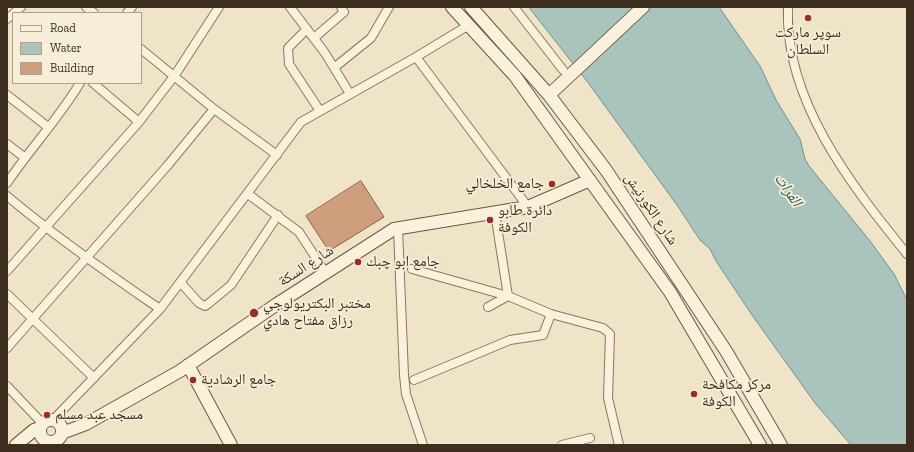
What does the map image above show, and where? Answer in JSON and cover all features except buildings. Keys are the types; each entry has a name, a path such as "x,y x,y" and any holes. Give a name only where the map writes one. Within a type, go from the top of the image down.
{"street":[{"path":"7,271 139,122 175,75 218,7"},
{"path":"290,7 335,67 350,94"},
{"path":"314,38 344,12 341,7"},
{"path":"335,67 371,38 389,7"},
{"path":"452,7 515,76 670,292 760,445"},
{"name":"شارع الكورنيش","path":"471,7 549,95 606,170 726,351 781,445"},
{"path":"514,7 567,72"},
{"path":"549,95 567,72 643,7"},
{"path":"788,7 788,32 792,62 813,114 832,150 853,184 907,254"},
{"path":"16,445 34,430 45,424 94,378 160,309 301,122 416,58 469,25"},
{"path":"307,29 288,48 288,59 289,64 320,111"},
{"path":"142,50 175,75 214,109 277,155"},
{"path":"416,58 528,207"},
{"path":"7,183 24,157 79,84"},
{"path":"94,84 139,122"},
{"path":"7,95 48,127"},
{"path":"7,348 168,165 214,109"},
{"path":"7,144 24,157"},
{"name":"شارع السكة","path":"62,433 86,424 188,365 325,272 394,229 528,207 590,180"},
{"path":"248,194 299,232 325,272"},
{"path":"7,196 44,228 86,259 160,309"},
{"path":"495,213 508,296"},
{"path":"181,283 199,303 205,306 208,304 231,285 278,215"},
{"path":"624,229 634,228 640,221"},
{"path":"398,229 406,394 423,445"},
{"path":"636,246 642,238 650,236"},
{"path":"412,269 508,296 551,314 603,328 610,334 608,398 619,445"},
{"path":"7,294 32,320 94,378"},
{"path":"488,307 508,296"},
{"path":"414,380 510,340 543,335 551,314"},
{"path":"188,365 231,445"},
{"path":"7,386 45,424 59,424 62,433 55,442 46,443 42,438 45,424"},
{"path":"562,445 590,438"}],"water":[{"name":"الفرات","path":"529,7 719,7 760,66 776,100 800,139 805,159 809,166 870,241 894,274 907,300 907,445 851,445 815,403 752,315 716,261 710,249 700,240 677,205 589,84"}],"place":[{"name":"سوپر ماركت السلطان","path":"808,18"},
{"name":"جامع الخلخالي","path":"552,184"},
{"name":"دائرة طابو الكوفة","path":"490,220"},
{"name":"جامع ابو چبك","path":"358,262"},
{"name":"مختبر البكتريولوجي رزاق مفتاح هادي","path":"254,313"},
{"name":"جامع الرشادية","path":"193,380"},
{"name":"مركز مكافحة الكوفة","path":"694,394"},
{"name":"مسجد عبد مسلم","path":"47,415"}]}
